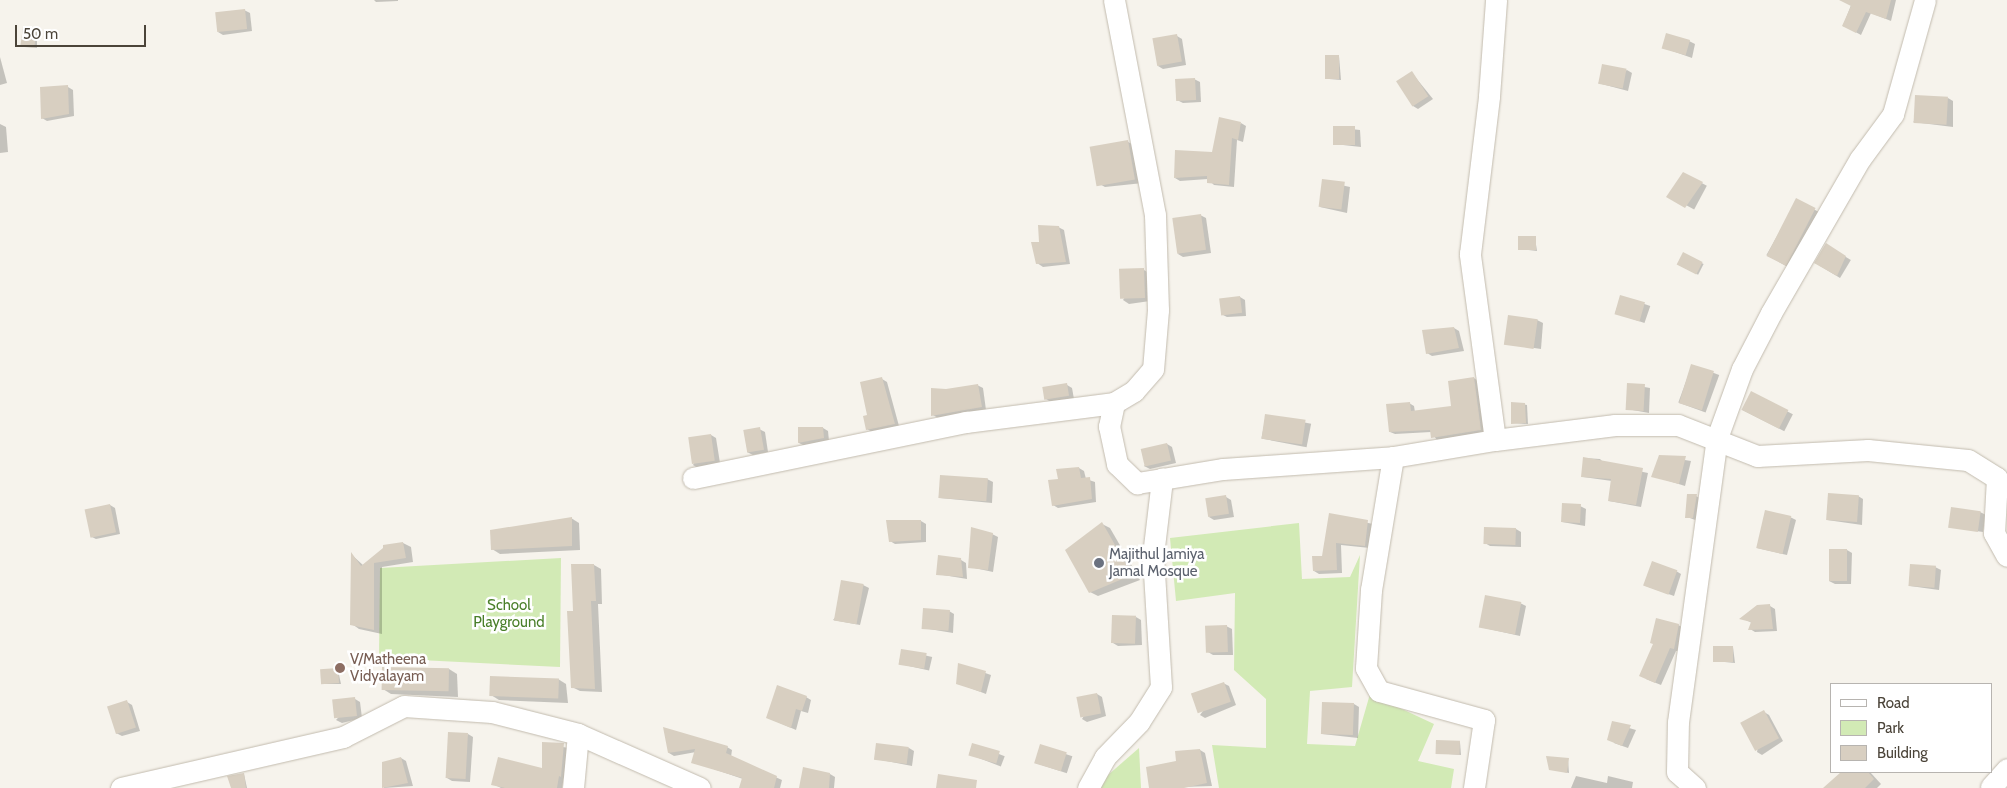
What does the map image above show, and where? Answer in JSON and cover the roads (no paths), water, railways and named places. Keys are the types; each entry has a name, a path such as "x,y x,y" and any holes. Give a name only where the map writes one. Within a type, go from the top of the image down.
{"street":[{"path":"693,478 966,422 1114,403 1134,391 1154,369 1158,310 1155,215 1114,0"},
{"path":"1495,440 1470,254 1489,96 1496,0"},
{"path":"1695,788 1677,772 1678,722 1717,438 1742,369 1771,313 1860,159 1893,114 1925,0"},
{"path":"1114,403 1109,426 1117,464 1137,483 1222,469 1393,457 1495,440 1615,425 1669,425 1717,438 1757,456 1868,450 1968,460 1997,478 1994,533 2007,556"},
{"path":"1393,457 1371,590 1366,668 1379,691 1484,720 1474,788"},
{"path":"1088,788 1105,758 1139,722 1161,686 1153,554 1162,479"},
{"path":"121,788 343,736 404,706 492,712 578,734 700,788"},
{"path":"573,788 578,734"},
{"path":"1991,787 2007,770"}],"place":[{"name":"Majithul Jamiya Jamal Mosque","path":"1099,563"},
{"name":"V/Matheena Vidyalayam","path":"340,668"}],"park label":[{"name":"School Playground","path":"509,614"}]}
